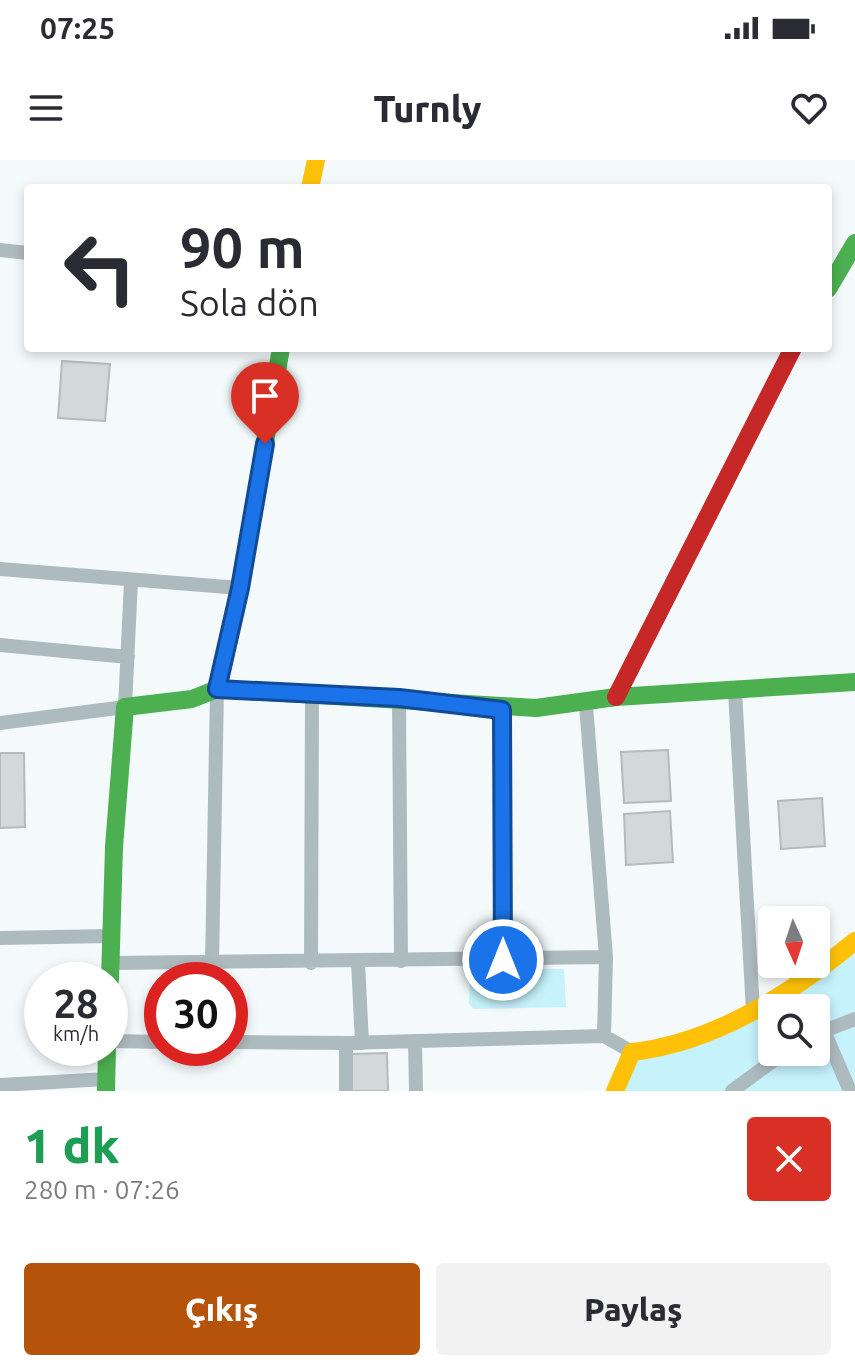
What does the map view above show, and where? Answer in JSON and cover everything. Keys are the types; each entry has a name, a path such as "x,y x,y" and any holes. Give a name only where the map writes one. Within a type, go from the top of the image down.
{"main road":[{"path":"311,184 316,160"},
{"path":"832,282 855,243"},
{"path":"217,689 240,588 280,352"},
{"path":"616,697 791,352"},
{"path":"110,962 125,707 192,699 217,689 399,698 502,710 586,705 616,697 855,682"},
{"path":"615,1091 632,1052 656,1052 753,1011 855,941"}],"street":[{"path":"0,250 24,253"},
{"path":"0,569 240,588"},
{"path":"0,723 125,707 131,581"},
{"path":"0,645 128,657"},
{"path":"212,962 217,689"},
{"path":"735,691 753,1011"},
{"path":"311,963 312,695"},
{"path":"399,698 401,961"},
{"path":"586,705 606,957 604,1036"},
{"path":"502,710 503,960"},
{"path":"0,938 110,936"},
{"path":"248,964 606,957"},
{"path":"346,1091 354,1043 358,962"},
{"path":"830,1029 855,1019"},
{"path":"248,1042 354,1043 604,1036 632,1052"},
{"path":"415,1041 416,1091"},
{"path":"830,1052 850,1091"},
{"path":"732,1091 766,1066"},
{"path":"0,1085 106,1085"}],"shaded area":[{"path":"855,941 855,1091 615,1091 632,1052 758,1008 758,1066 830,1066 830,994 778,994 801,978 830,978 830,958"},
{"path":"475,969 564,969 566,1007 473,1009 469,1003 470,972"}],"building":[{"path":"62,361 110,364 105,421 58,418"},
{"path":"668,750 671,801 624,803 621,752"},
{"path":"0,753 24,753 25,827 0,828"},
{"path":"822,798 825,846 781,849 778,801"},
{"path":"670,811 673,862 626,865 624,814"},
{"path":"387,1053 388,1091 350,1091 350,1054"}],"traffic: fast":[{"path":"832,282 855,243"},
{"path":"111,962 114,847 125,707 192,699 217,689 240,588 280,352"},
{"path":"217,689 536,708 616,697 855,682"},
{"path":"106,1091 107,1066"}],"traffic: slow":[{"path":"311,184 316,160"},
{"path":"615,1091 632,1052 693,1038 751,1013 779,997 855,941"}],"traffic: jam":[{"path":"616,697 791,352"}],"route":[{"path":"265,444 240,588 217,689 399,698 502,710 503,960"}]}
